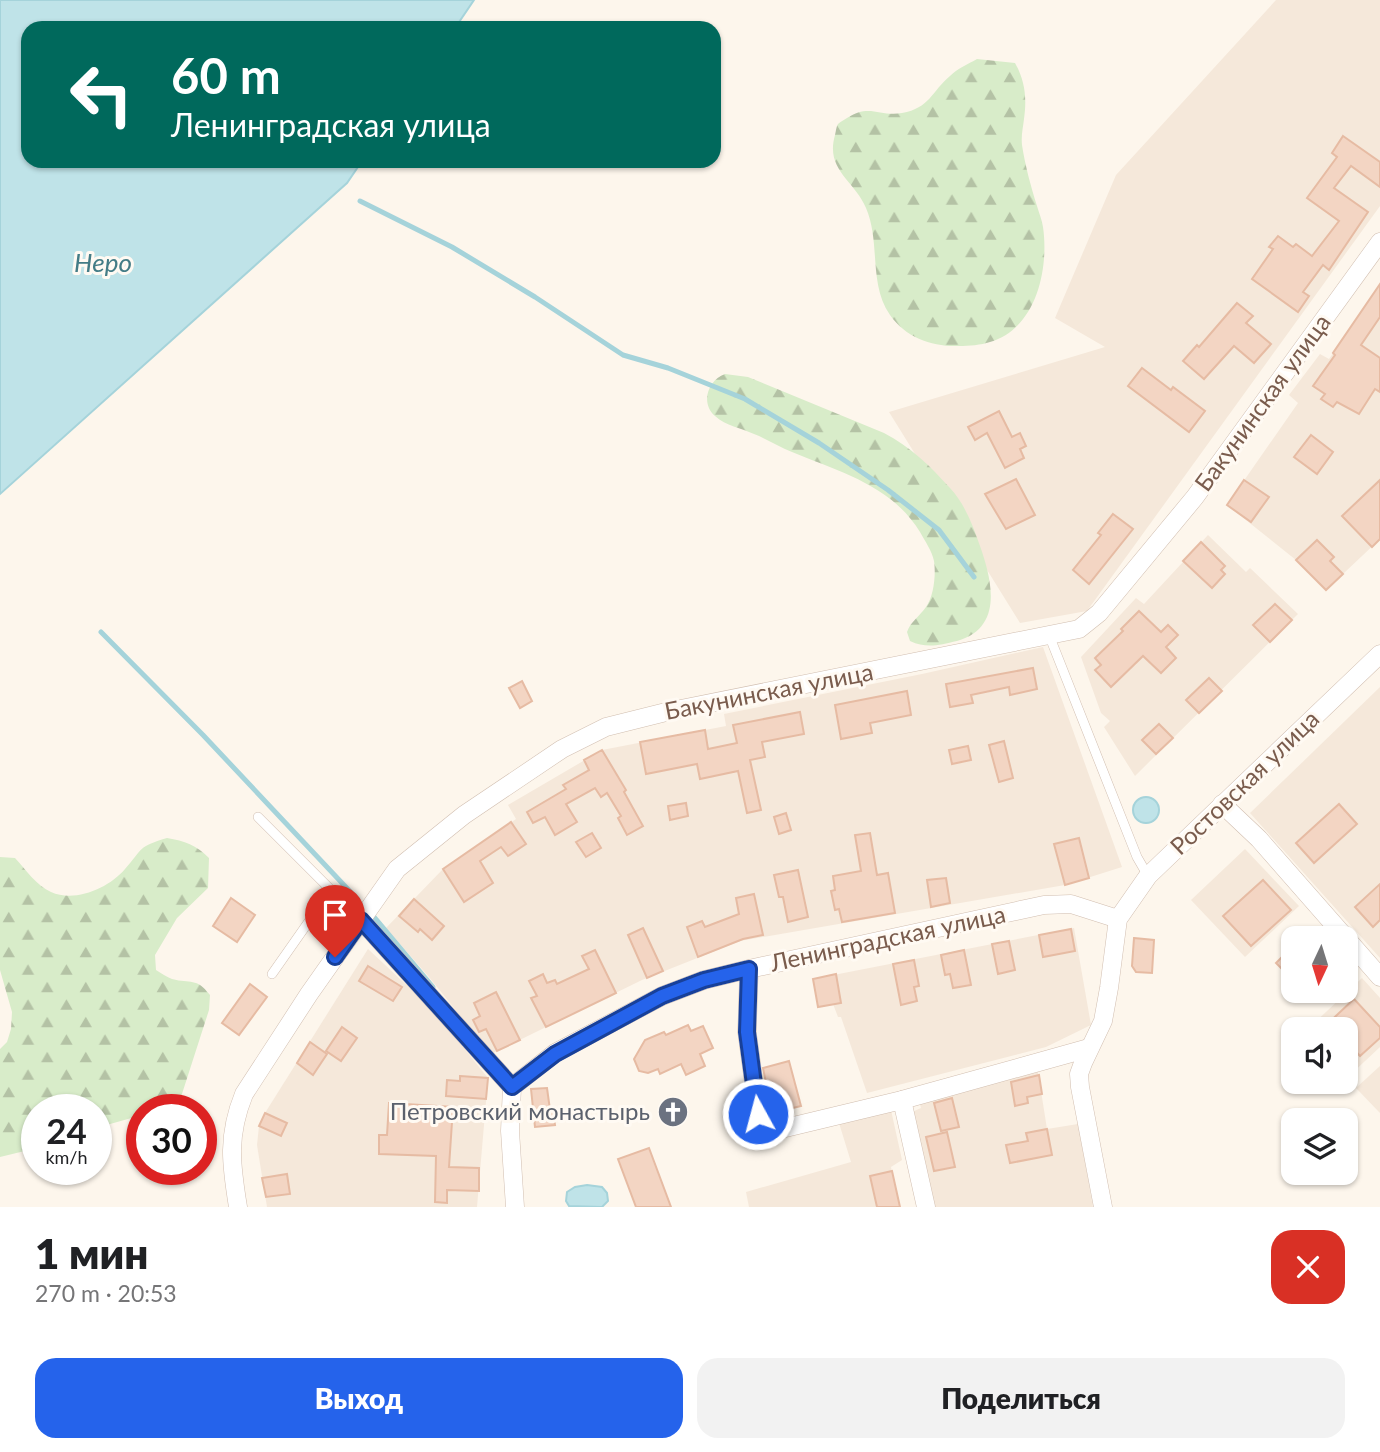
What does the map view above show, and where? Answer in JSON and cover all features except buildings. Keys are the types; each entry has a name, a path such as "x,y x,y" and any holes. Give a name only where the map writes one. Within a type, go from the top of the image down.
{"street":[{"name":"Бакунинская улица","path":"238,1207 230,1143 244,1094 309,994 397,869 464,815 562,749 606,727 666,712 1079,629 1100,613 1195,497 1380,242"},
{"name":"Ростовская улица","path":"1118,919 1148,876 1380,654"},
{"path":"1222,804 1259,839 1380,977"},
{"name":"Ленинградская улица","path":"512,1087 555,1054 662,996 704,980 1044,905 1071,904 1118,919"},
{"path":"1103,1207 1079,1074 1103,1021 1118,919"},
{"path":"361,920 512,1087 510,1131 515,1207"},
{"path":"749,969 747,1032 758,1114 764,1127 778,1130 902,1100 1089,1048"},
{"path":"902,1100 926,1207"}],"lane":[{"path":"1049,635 1137,857 1148,876"},
{"path":"258,817 361,920"},
{"path":"272,974 318,907 335,894"}],"shaded area":[{"path":"1276,0 1380,0 1380,206 1087,611 1020,623 889,412 1105,347 1055,318 1116,175"},
{"path":"1380,284 1380,539 1326,590 1296,560 1227,505 1298,403 1289,395 1320,354 1329,359"},
{"path":"1208,535 1246,572 1250,568 1298,614 1135,776 1104,727 1110,721 1101,713 1081,657 1136,598 1144,604"},
{"path":"1043,647 1122,867 1065,885 740,941 642,980 491,1054 386,928 443,869 516,819 508,805 602,750 726,726 724,714"},
{"path":"1380,687 1380,958 1358,933 1358,926 1351,926 1250,813"},
{"path":"1245,849 1299,906 1245,957 1191,900"},
{"path":"1074,928 1091,1025 1046,1047 867,1093 841,1017 838,1017 833,1004 818,1007 813,979"},
{"path":"368,949 433,1010 488,1078 477,1207 267,1207 257,1145 259,1126"},
{"path":"1362,978 1380,998 1380,1047 1358,1068 1358,1017 1321,1017 1336,1003 1358,1003 1358,982"},
{"path":"1380,1066 1380,1113 1358,1090 1358,1086"},
{"path":"1038,1072 1047,1129 1078,1124 1093,1207 935,1207 912,1112 921,1108 919,1101"},
{"path":"891,1110 902,1160 891,1167 900,1207 749,1207 746,1192 851,1162 839,1123"}],"green space":[{"path":"977,59 1015,63 1021,76 1025,104 1022,145 1028,176 1043,224 1044,260 1036,295 1029,310 1019,324 1006,335 979,345 939,345 921,340 904,330 883,303 873,235 866,208 837,166 833,147 840,122 862,111 894,114 911,111 929,99 953,73"},
{"path":"725,374 748,377 884,433 903,444 950,488 971,523 988,573 991,601 988,614 972,635 957,641 928,646 910,641 907,632 929,602 933,591 935,566 920,532 895,502 879,491 846,474 729,425 715,416 708,405 708,392 714,381"},
{"path":"167,838 190,844 209,858 208,888 177,918 155,955 156,970 172,979 197,983 210,995 209,1010 182,1094 126,1094 126,1120 112,1123 112,1094 21,1094 21,1152 0,1157 0,1049 7,1042 12,1012 0,970 0,857 15,858 36,882 46,889 70,896 101,888 118,876 142,849"}],"water":[{"name":"Неро","path":"0,0 474,0 460,21 21,21 21,168 357,168 347,183 0,494"},
{"path":"1146,797 1155,801 1159,810 1155,819 1146,823 1137,819 1133,810 1137,801"},
{"path":"587,1185 602,1187 607,1193 608,1201 602,1207 569,1206 566,1201 567,1192"}],"waterway":[{"path":"360,201 452,247 623,355 668,368 745,399 819,443 888,490 939,530 974,577"},
{"path":"101,632 203,735 358,900"},
{"path":"375,918 433,987"}],"place":[{"name":"Петровский монастырь","path":"673,1112"}],"route":[{"path":"335,957 361,920 512,1087 555,1054 662,996 704,980 749,969 747,1032 758,1114"}]}
